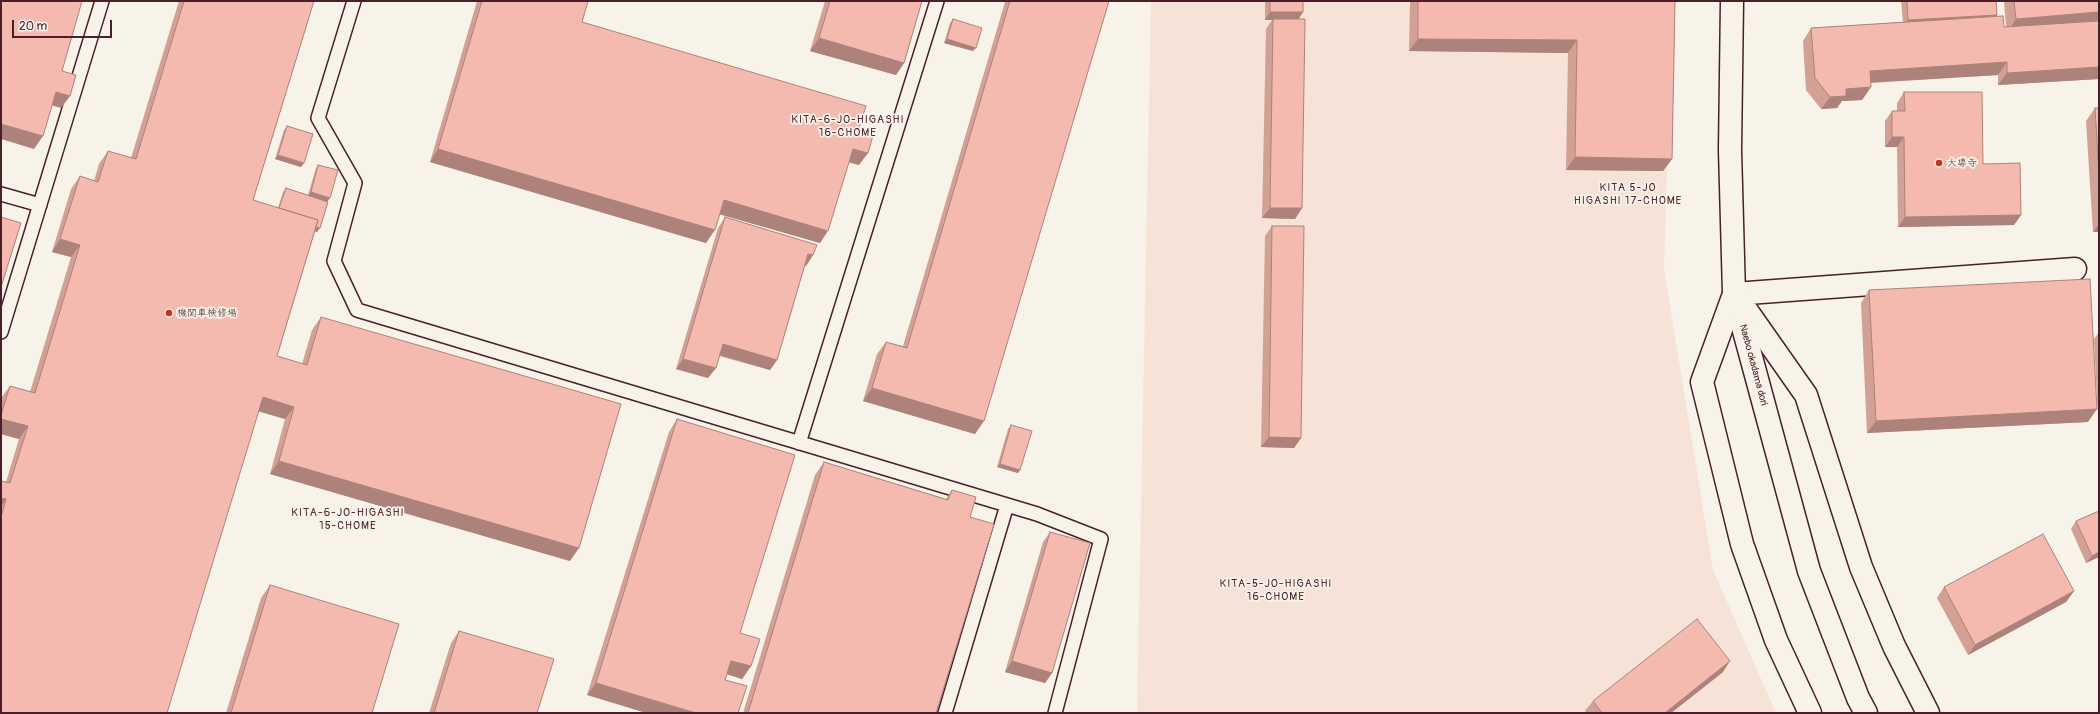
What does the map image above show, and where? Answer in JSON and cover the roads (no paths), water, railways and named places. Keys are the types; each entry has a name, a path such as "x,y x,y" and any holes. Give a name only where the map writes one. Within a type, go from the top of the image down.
{"street":[{"name":"Naebo okadama dori","path":"1732,1 1730,150 1734,294 1809,571 1858,698 1866,713"},
{"path":"1734,294 2076,269"},
{"path":"1734,294 1702,382 1742,544 1776,640 1810,713"},
{"path":"1734,294 1806,395 1861,567 1894,646 1928,713"}],"lane":[{"path":"1,332 102,1"},
{"path":"354,1 318,118 355,183 334,260 357,310 1037,514 1101,539 1055,713"},
{"path":"799,443 937,1"},
{"path":"1,194 40,205"},
{"path":"945,713 1007,505"}],"place":[{"name":"大導寺","path":"1939,163"},
{"name":"機関車検修場","path":"169,313"}],"district":[{"name":"KITA-6-JO-HIGASHI 16-CHOME","path":"848,126"},
{"name":"KITA 5-JO HIGASHI 17-CHOME","path":"1628,194"},
{"name":"KITA-6-JO-HIGASHI 15-CHOME","path":"348,519"},
{"name":"KITA-5-JO-HIGASHI 16-CHOME","path":"1276,590"}]}
